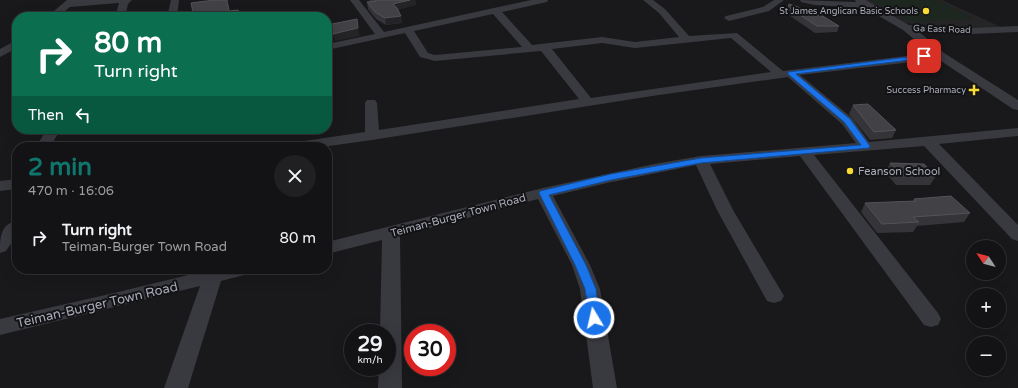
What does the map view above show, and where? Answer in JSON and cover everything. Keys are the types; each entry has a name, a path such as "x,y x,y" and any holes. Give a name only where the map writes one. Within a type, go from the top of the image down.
{"street":[{"path":"58,12 71,2 127,0 122,12"},
{"path":"173,12 175,0"},
{"path":"354,0 381,35"},
{"path":"498,0 507,8"},
{"path":"332,46 544,0"},
{"path":"647,0 662,11 686,39"},
{"path":"729,18 766,10 780,0"},
{"path":"804,0 822,3 864,3 907,28"},
{"path":"495,10 530,49"},
{"name":"Ga East Road","path":"907,28 972,31 1018,29"},
{"name":"Ga East Road","path":"907,28 940,55 1018,106"},
{"path":"408,29 424,55 435,58 530,49 602,40 635,45 733,35 847,121 866,146"},
{"path":"0,54 12,46"},
{"path":"544,47 588,102"},
{"path":"328,142 588,102 785,74 940,55"},
{"path":"371,103 372,136"},
{"name":"Teiman-Burger Town Road","path":"332,247 543,193 611,177 701,160 1018,132"},
{"path":"928,141 1018,235"},
{"path":"804,152 931,319"},
{"path":"701,160 725,210 774,296"},
{"path":"0,186 12,185"},
{"path":"543,193 581,265 590,289 605,388"},
{"path":"0,247 12,229"},
{"path":"390,388 391,233"},
{"name":"Teiman-Burger Town Road","path":"0,327 221,274"},
{"path":"176,388 213,276"}],"shaded area":[{"name":"St James Anglican Basic Schools","path":"866,0 942,0 1001,27 970,30 906,23"},
{"name":"St James Anglican Basic Schools","path":"870,0 936,0 975,19 910,22"}],"building":[{"path":"227,0 229,11 238,10 239,12 193,12 191,3"},
{"path":"375,0 410,0 393,4 401,16 385,18 375,12 367,2 376,1"},
{"path":"789,4 821,15 839,26 817,26 788,7"},
{"path":"357,19 358,28 333,34 332,24"},
{"path":"868,104 896,130 874,132 853,105"},
{"path":"890,163 924,164 936,176 901,175"},
{"path":"951,196 970,213 913,217 919,222 882,224 865,203 916,201 914,199"}],"place":[{"name":"St James Anglican Basic Schools","path":"926,11"},
{"name":"Success Pharmacy","path":"974,90"},
{"name":"Feanson School","path":"850,171"}],"route":[{"path":"594,318 590,289 581,265 568,243 543,193 611,177 701,160 866,146 847,121 790,73 924,56"}]}
